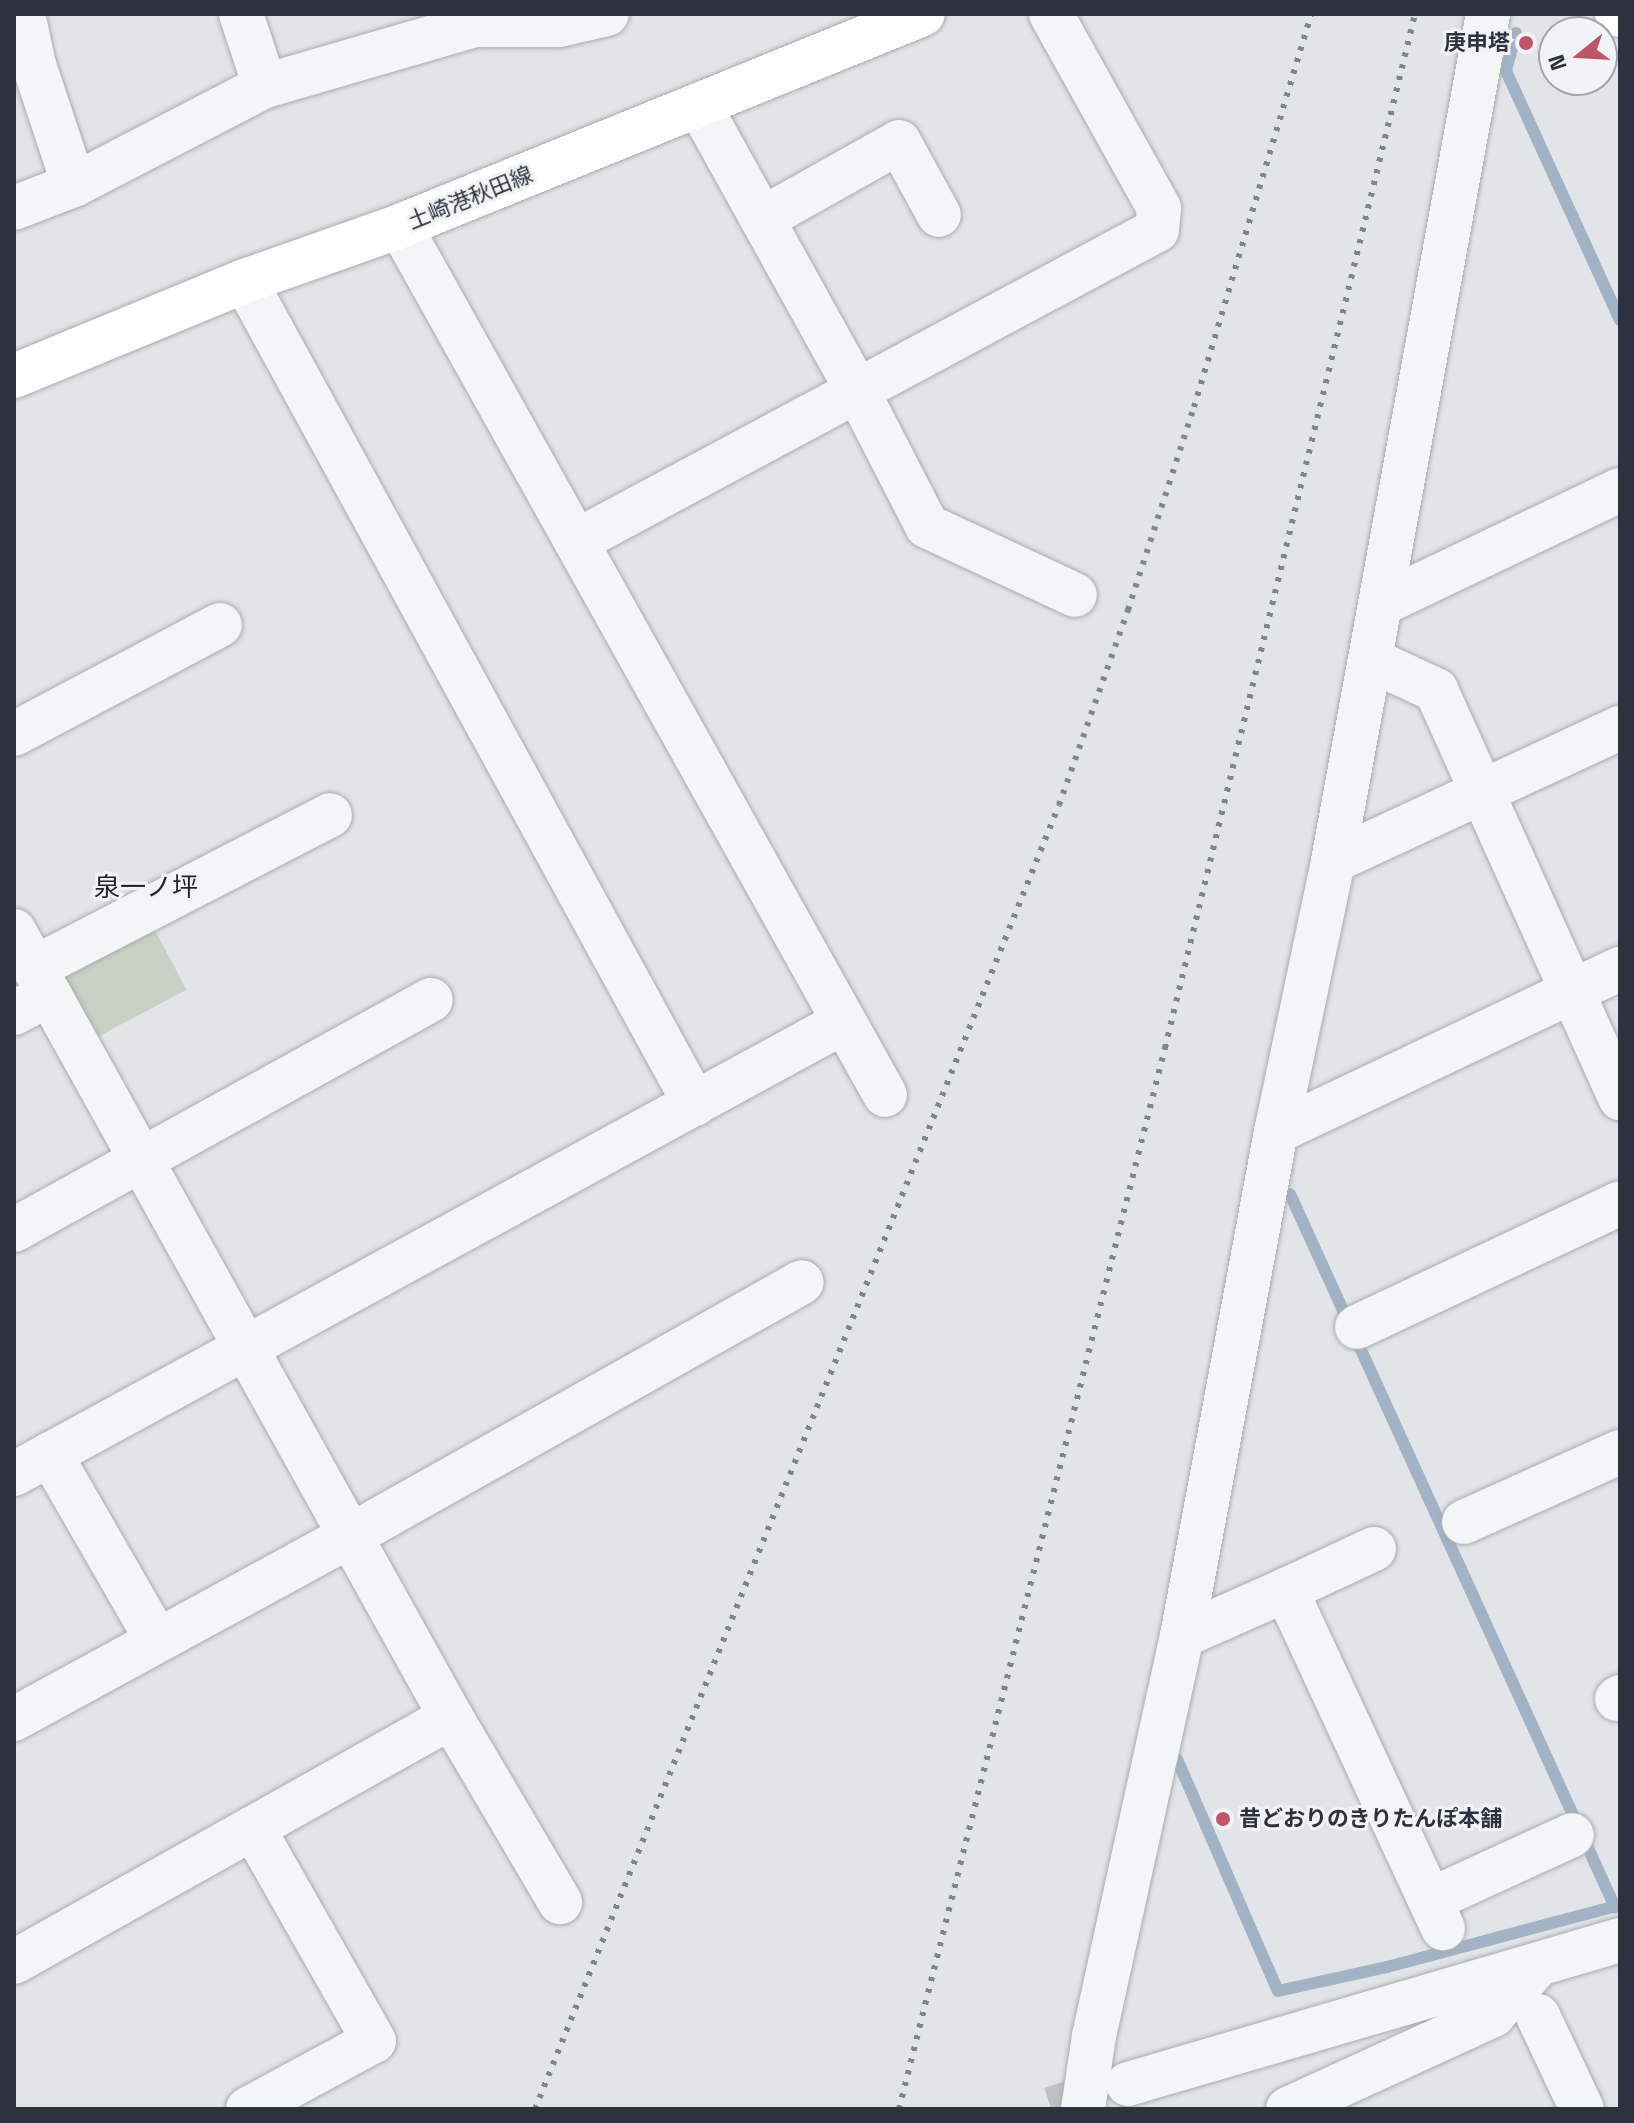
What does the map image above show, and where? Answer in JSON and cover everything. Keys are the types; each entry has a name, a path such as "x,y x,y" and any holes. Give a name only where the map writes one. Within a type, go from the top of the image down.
{"main road":[{"name":"土崎港秋田線","path":"14,376 245,281 400,226 923,14"}],"street":[{"path":"23,14 34,65 74,185"},
{"path":"241,14 265,86"},
{"path":"14,208 74,185 265,86 475,25 559,25 607,14"},
{"path":"577,541 856,388 1157,230 1159,208 1051,14"},
{"path":"1083,2109 1094,2036 1182,1636 1276,1132 1333,861 1488,14"},
{"path":"699,105 856,388 927,526 1075,595"},
{"path":"762,219 899,142 939,215"},
{"path":"400,226 842,1023 885,1095"},
{"path":"245,281 695,1104"},
{"path":"1381,604 1620,490"},
{"path":"14,734 220,625"},
{"path":"1371,660 1436,690 1620,1098"},
{"path":"1333,861 1620,728"},
{"path":"330,815 28,976 140,1160 451,1717 560,1902"},
{"path":"1276,1132 1620,969"},
{"path":"14,1230 431,1000"},
{"path":"157,1640 32,1464 842,1023"},
{"path":"1357,1327 1620,1203"},
{"path":"14,1719 350,1536 802,1282"},
{"path":"1464,1522 1620,1452"},
{"path":"1182,1636 1374,1549"},
{"path":"1286,1590 1437,1914 1572,1835"},
{"path":"14,1962 451,1717"},
{"path":"248,2109 374,2041 253,1828"},
{"path":"1128,2084 1620,1940"},
{"path":"1313,2104 1493,2015 1537,1966"},
{"path":"1538,2016 1582,2109"}],"shaded area":[{"path":"149,919 187,990 87,1043 49,972"}],"waterway":[{"path":"1516,33 1506,71 1620,320"},
{"path":"1290,1194 1615,1907"},
{"path":"1177,1759 1278,1991 1387,1967 1620,1905"}],"tunnel":[{"path":"1051,2109 1118,2087"}],"railway":[{"path":"535,2109 1059,805 1128,610 1194,407 1311,14"},
{"path":"899,2109 1165,1048 1415,14"}],"place":[{"name":"庚申塔","path":"1526,43"},
{"name":"昔どおりのきりたんぽ本舗","path":"1223,1819"}],"district":[{"name":"泉一ノ坪","path":"146,888"}]}
